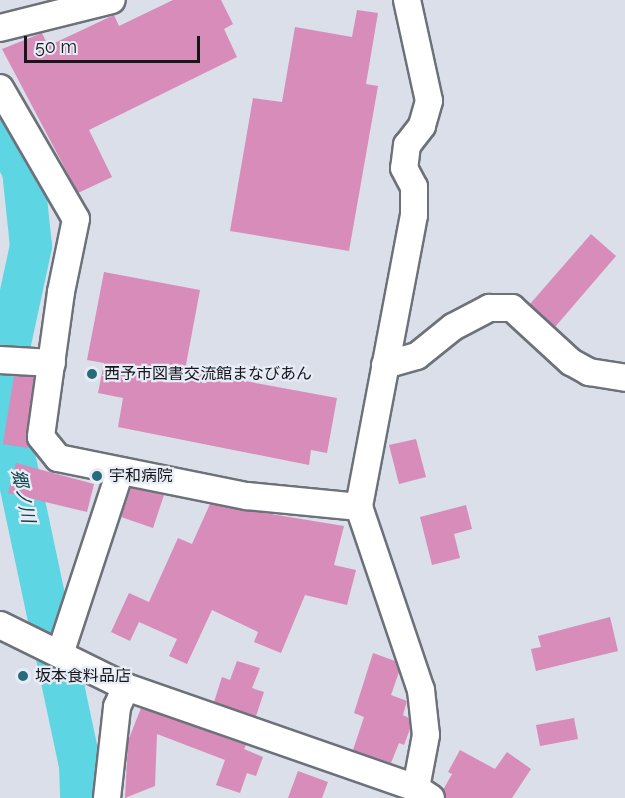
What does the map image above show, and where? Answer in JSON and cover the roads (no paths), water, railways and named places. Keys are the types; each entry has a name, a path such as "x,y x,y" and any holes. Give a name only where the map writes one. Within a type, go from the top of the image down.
{"street":[{"path":"0,28 112,0"},
{"path":"0,625 126,687 424,793 426,735 421,690 359,507 414,215 414,188 404,168 407,145 422,126 429,101 407,0"},
{"path":"0,88 76,219 61,292 40,436 58,458 247,496 359,507"},
{"path":"385,365 417,356 453,327 489,308 512,308 571,362 589,372 625,378"},
{"path":"0,360 52,363"},
{"path":"60,654 120,472"},
{"path":"107,798 115,719 126,687"}],"waterway":[{"name":"郷ノ川","path":"0,129 23,170 31,246 0,389 80,765 81,798"}],"place":[{"name":"西予市図書交流館まなびあん","path":"92,374"},
{"name":"宇和病院","path":"97,476"},
{"name":"坂本食料品店","path":"23,676"}]}
